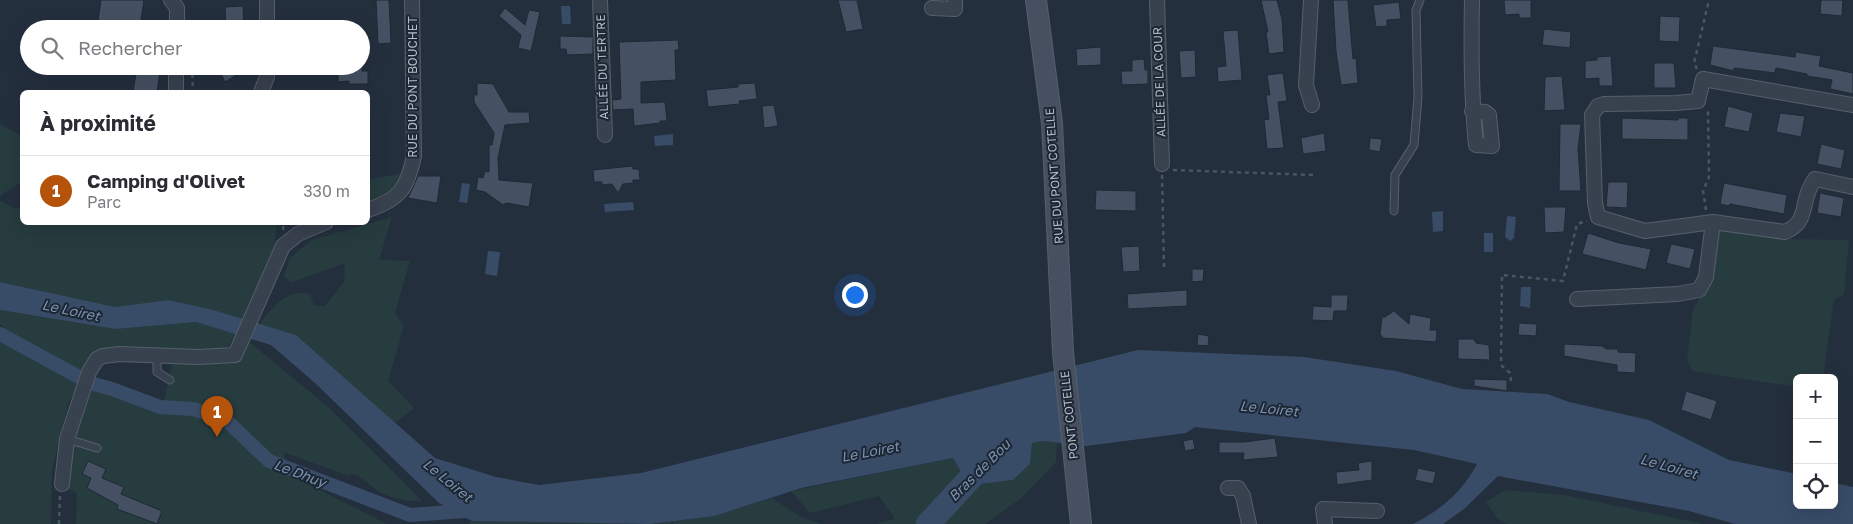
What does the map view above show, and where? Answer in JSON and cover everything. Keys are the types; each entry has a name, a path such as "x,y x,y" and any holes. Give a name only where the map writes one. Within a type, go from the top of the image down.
{"street":[{"path":"171,0 177,8 177,20"},
{"path":"266,0 267,20"},
{"name":"RUE DU PONT BOUCHET","path":"370,209 382,205 400,194 409,179 414,156 412,0"},
{"name":"ALLÉE DU TERTRE","path":"600,0 605,135"},
{"path":"932,8 955,9 955,0"},
{"name":"RUE DU PONT COTELLE","path":"1036,0 1052,123 1063,352"},
{"name":"ALLÉE DE LA COUR","path":"1157,0 1162,164"},
{"path":"1311,0 1306,85 1312,105"},
{"path":"1472,0 1472,110"},
{"path":"176,75 176,90"},
{"path":"262,90 267,75"},
{"path":"1853,105 1703,79 1698,101 1675,104 1604,104 1598,106 1592,115 1598,217 1645,231 1710,222 1785,232 1793,229 1802,220 1806,190 1815,180 1853,187"},
{"path":"1578,299 1678,294 1699,290 1706,277 1710,222"},
{"path":"62,484 67,439 92,363 104,356 230,356 238,351 256,311 271,269 283,246 298,234 319,225"},
{"name":"PONT COTELLE","path":"1063,352 1081,524"},
{"path":"1228,488 1238,488 1243,496 1249,524"},
{"path":"1325,524 1323,509 1377,511"}],"lane":[{"path":"1394,211 1395,175 1414,145 1418,97 1416,10 1420,0"},
{"path":"157,355 157,372 170,380"},
{"path":"67,439 97,448"}],"path":[{"path":"1703,79 1694,63 1709,0"},
{"path":"192,75 193,90"},
{"path":"1698,101 1708,110 1709,177 1703,191 1710,222"},
{"path":"1162,164 1170,170 1314,176"},
{"path":"1162,164 1164,267"},
{"path":"1511,382 1510,373 1501,365 1502,275 1564,281 1577,224 1598,217"},
{"path":"59,524 62,484"}],"green space":[{"path":"0,124 20,135 20,182 0,196"},
{"path":"404,173 391,194 370,202 370,180"},
{"path":"0,201 16,209 20,206 20,225 277,225 274,247 242,319 168,300 115,307 0,282"},
{"path":"392,217 379,260 410,261 395,313 404,326 388,381 414,408 395,423 296,335 259,324 281,301 287,296 294,294 310,294 314,305 325,306 344,282 345,263 290,283 284,276 290,258 312,240 370,225 370,223"},
{"path":"1717,230 1775,239 1849,240 1844,294 1834,300 1824,374 1793,374 1793,386 1692,371 1687,359 1693,309 1708,284"},
{"path":"0,310 116,329 196,322 235,334 226,351 99,352 69,401 52,470 51,524 0,524 0,341 9,347 4,327 0,325"},
{"path":"248,341 326,405 422,501 405,500 387,495 350,473 351,476 283,452 292,476 387,524 76,524 77,493 65,488 68,456 92,389 161,414 173,361 238,362"},
{"path":"1043,441 1057,443 1056,462 1020,499 985,524 941,524 980,484 1013,480 1030,464 1032,443"},
{"path":"953,458 962,473 916,524 875,524 895,519 879,496 810,513 791,491"},
{"path":"1505,490 1564,495 1703,524 1507,524 1497,518 1486,502"},
{"path":"772,498 801,517 821,524 674,524 672,522 671,524 650,524 715,516"},
{"path":"472,521 650,524 468,524"}],"water":[{"path":"561,6 570,6 571,24 562,24"},
{"path":"673,134 673,145 655,146 654,136"},
{"path":"462,183 470,184 467,203 459,202"},
{"path":"633,202 634,210 605,212 604,204"},
{"path":"1443,211 1443,231 1433,232 1432,212"},
{"path":"1507,216 1516,217 1514,238 1510,241 1505,237"},
{"path":"1484,233 1493,233 1493,252 1484,252"},
{"path":"488,251 500,252 497,276 485,274"},
{"name":"Le Loiret","path":"0,282 115,307 168,300 213,310 296,335 435,458 496,477 539,485 641,473 1138,350 1304,357 1396,371 1462,389 1547,394 1569,402 1649,420 1729,460 1793,473 1793,509 1838,509 1838,484 1853,487 1853,524 1735,524 1689,511 1498,476 1464,509 1443,524 1413,524 1433,513 1458,492 1477,464 1414,450 1195,427 1186,433 1086,446 1043,441 1032,443 1030,464 1013,480 980,484 962,473 953,458 801,488 715,516 650,524 472,521 439,503 315,383 271,345 196,322 116,329 0,310"},
{"path":"1521,287 1531,287 1530,308 1520,306"}],"building":[{"path":"101,0 144,0 141,20 98,20"},
{"path":"376,0 389,0 391,43 378,44"},
{"path":"838,0 857,0 863,29 846,32"},
{"path":"1261,0 1277,0 1282,19 1284,52 1269,54 1266,32 1268,32"},
{"path":"1333,0 1348,0 1353,59 1356,58 1358,83 1341,85 1336,52"},
{"path":"1504,0 1531,0 1531,18 1519,18 1519,14 1505,15"},
{"path":"1821,0 1843,0 1842,16 1820,14"},
{"path":"1399,2 1401,19 1387,20 1387,26 1376,27 1373,5"},
{"path":"243,6 244,20 226,20 225,7"},
{"path":"505,8 525,25 529,10 540,12 531,51 518,48 521,35 499,16"},
{"path":"1660,16 1680,17 1679,42 1659,41"},
{"path":"1544,29 1571,32 1570,48 1542,45"},
{"path":"1238,30 1242,80 1218,82 1217,67 1226,66 1223,31"},
{"path":"560,36 593,37 593,54 567,55 566,49 560,49"},
{"path":"678,40 679,50 675,50 676,80 641,82 641,103 665,102 667,121 634,126 633,109 613,110 612,100 621,99 619,42"},
{"path":"1713,46 1795,57 1796,52 1821,56 1819,66 1853,73 1853,94 1830,89 1832,80 1807,76 1807,74 1776,68 1775,73 1734,68 1734,71 1710,65"},
{"path":"1101,47 1101,65 1077,66 1076,49"},
{"path":"1195,50 1196,77 1181,78 1179,51"},
{"path":"1611,56 1613,86 1599,86 1599,78 1585,79 1585,61 1597,60 1597,57"},
{"path":"1144,59 1145,70 1148,70 1148,84 1122,85 1121,71 1132,71 1132,60"},
{"path":"1654,63 1674,63 1676,88 1654,88"},
{"path":"1283,73 1287,101 1278,102 1284,148 1267,149 1264,120 1269,119 1266,95 1270,95 1267,75"},
{"path":"136,75 160,75 157,90 133,90"},
{"path":"222,75 236,75 225,82"},
{"path":"338,75 368,75 368,84 349,84 349,81 338,82"},
{"path":"1562,76 1565,110 1544,111 1545,77"},
{"path":"477,83 493,84 509,112 529,112 530,123 505,125 498,158 499,180 533,183 529,207 506,203 503,205 485,192 476,190 478,177 483,178 485,171 489,172 489,145 492,145 494,133 474,102 474,95 477,95"},
{"path":"755,83 757,99 739,101 740,104 708,107 706,90 738,87 738,84"},
{"path":"774,105 778,126 764,128 762,106"},
{"path":"1728,106 1753,113 1749,132 1724,127"},
{"path":"1780,113 1805,116 1801,137 1776,132"},
{"path":"1622,118 1678,120 1678,118 1688,118 1688,140 1622,139"},
{"path":"1560,124 1581,124 1578,149 1581,191 1559,191"},
{"path":"1324,133 1326,151 1303,154 1301,138"},
{"path":"1370,138 1382,139 1380,152 1369,150"},
{"path":"1821,144 1845,150 1841,169 1817,164"},
{"path":"632,166 633,169 639,169 640,180 633,180 633,183 623,184 618,193 612,184 602,185 602,182 594,182 593,170"},
{"path":"418,176 441,176 437,203 408,198"},
{"path":"1608,182 1628,182 1627,208 1606,207"},
{"path":"1724,183 1787,195 1784,214 1730,204 1729,206 1720,204"},
{"path":"1096,190 1136,191 1136,211 1095,210"},
{"path":"1820,193 1844,198 1841,217 1817,213"},
{"path":"1544,207 1566,207 1564,232 1545,233"},
{"path":"1588,233 1619,243 1651,249 1646,270 1582,254"},
{"path":"1671,244 1695,249 1690,269 1666,263"},
{"path":"1139,246 1140,271 1123,272 1121,247"},
{"path":"1192,269 1204,269 1203,281 1192,282"},
{"path":"1187,290 1187,306 1128,309 1127,294"},
{"path":"1331,295 1348,295 1347,311 1334,311 1333,321 1312,320 1313,306 1331,307"},
{"path":"1394,311 1409,324 1410,314 1431,318 1430,330 1437,330 1436,342 1383,338 1380,334 1382,317"},
{"path":"1519,323 1537,324 1536,336 1518,335"},
{"path":"1198,334 1209,336 1208,346 1197,345"},
{"path":"1458,339 1474,339 1476,343 1489,345 1490,360 1458,359"},
{"path":"1564,344 1602,346 1606,349 1618,349 1618,352 1636,353 1635,373 1617,372 1617,365 1564,356"},
{"path":"1474,379 1507,380 1507,391 1474,386"},
{"path":"1686,391 1717,401 1711,420 1681,410"},
{"path":"1275,438 1278,457 1243,460 1244,453 1219,453 1219,442 1244,442"},
{"path":"1193,439 1195,449 1185,451 1183,441"},
{"path":"88,461 106,469 102,478 124,487 121,494 162,511 157,524 117,509 118,505 87,488 91,478 82,474"},
{"path":"1372,461 1372,480 1337,485 1336,472 1359,470 1358,463"},
{"path":"1418,468 1436,472 1433,484 1415,480"}],"waterway":[{"name":"Le Dhuy","path":"0,334 90,383 160,407 193,409 225,419 269,461 410,515 465,511 472,507"},
{"name":"Bras de Bou","path":"928,524 991,456"}],"place":[{"name":"Camping d'Olivet","path":"217,437"}]}
